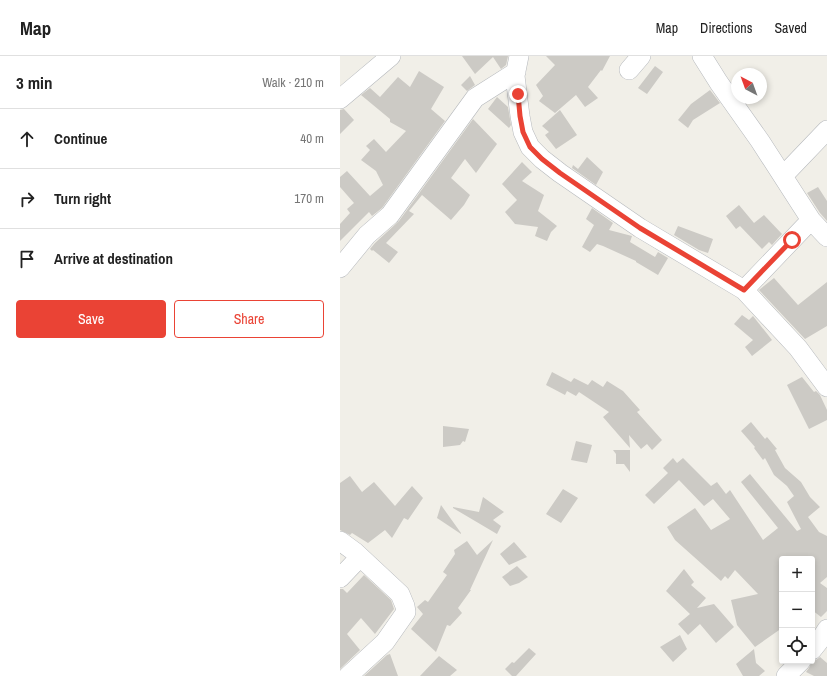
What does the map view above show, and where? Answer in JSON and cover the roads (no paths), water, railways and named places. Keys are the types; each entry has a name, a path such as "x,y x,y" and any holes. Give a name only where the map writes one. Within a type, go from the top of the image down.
{"street":[{"path":"342,96 391,56"},
{"path":"702,56 812,220 827,237"},
{"path":"340,268 367,235 390,215 475,98 517,64"},
{"path":"517,64 515,76 520,116 523,132 530,147 542,159 560,173 640,228 744,290 798,348 827,387"},
{"path":"783,176 827,130"},
{"path":"744,290 812,220"},
{"path":"340,541 360,557 400,594 406,612 385,642 348,676"},
{"path":"340,578 360,557"},
{"path":"815,646 827,629"},
{"path":"786,676 798,664"}]}
